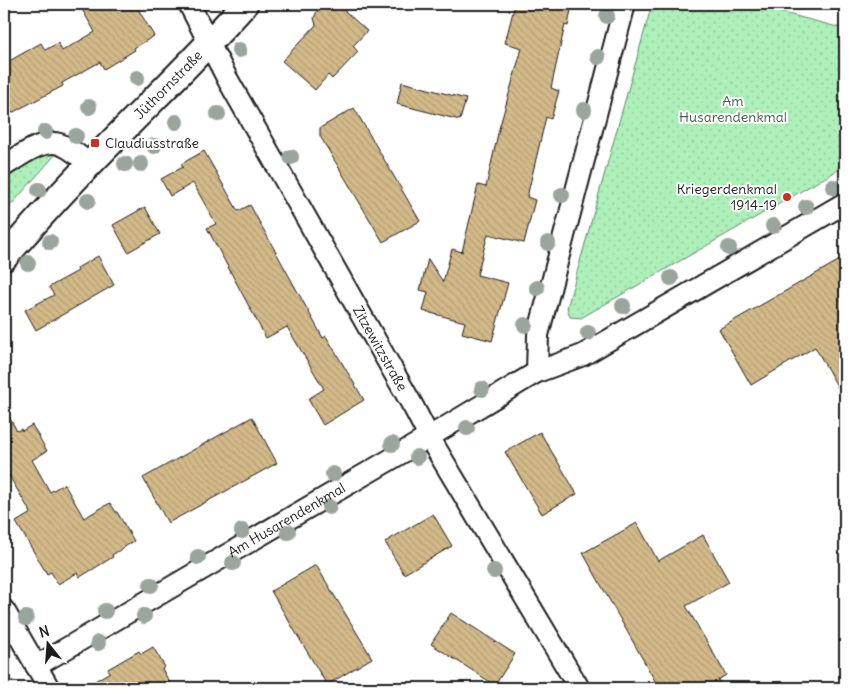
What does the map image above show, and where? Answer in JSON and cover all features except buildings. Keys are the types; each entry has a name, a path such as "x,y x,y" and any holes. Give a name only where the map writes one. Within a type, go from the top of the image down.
{"street":[{"name":"Zitzewitzstraße","path":"188,4 429,437 579,688"},
{"name":"Jüthornstraße","path":"4,258 90,164 244,4"},
{"path":"536,372 538,335 625,4"},
{"path":"4,166 36,147 48,143 64,145 90,164"},
{"name":"Am Husarendenkmal","path":"36,666 429,437 536,372 583,355 845,203"},
{"path":"4,610 49,688"}],"green space":[{"name":"Am Husarendenkmal","path":"652,4 750,4 845,29 845,166 581,318 570,317 567,308"},
{"path":"54,152 56,154 4,213 4,175 39,154"}],"place":[{"name":"Claudiusstraße","path":"95,143"},
{"name":"Kriegerdenkmal 1914-19","path":"787,197"}]}
